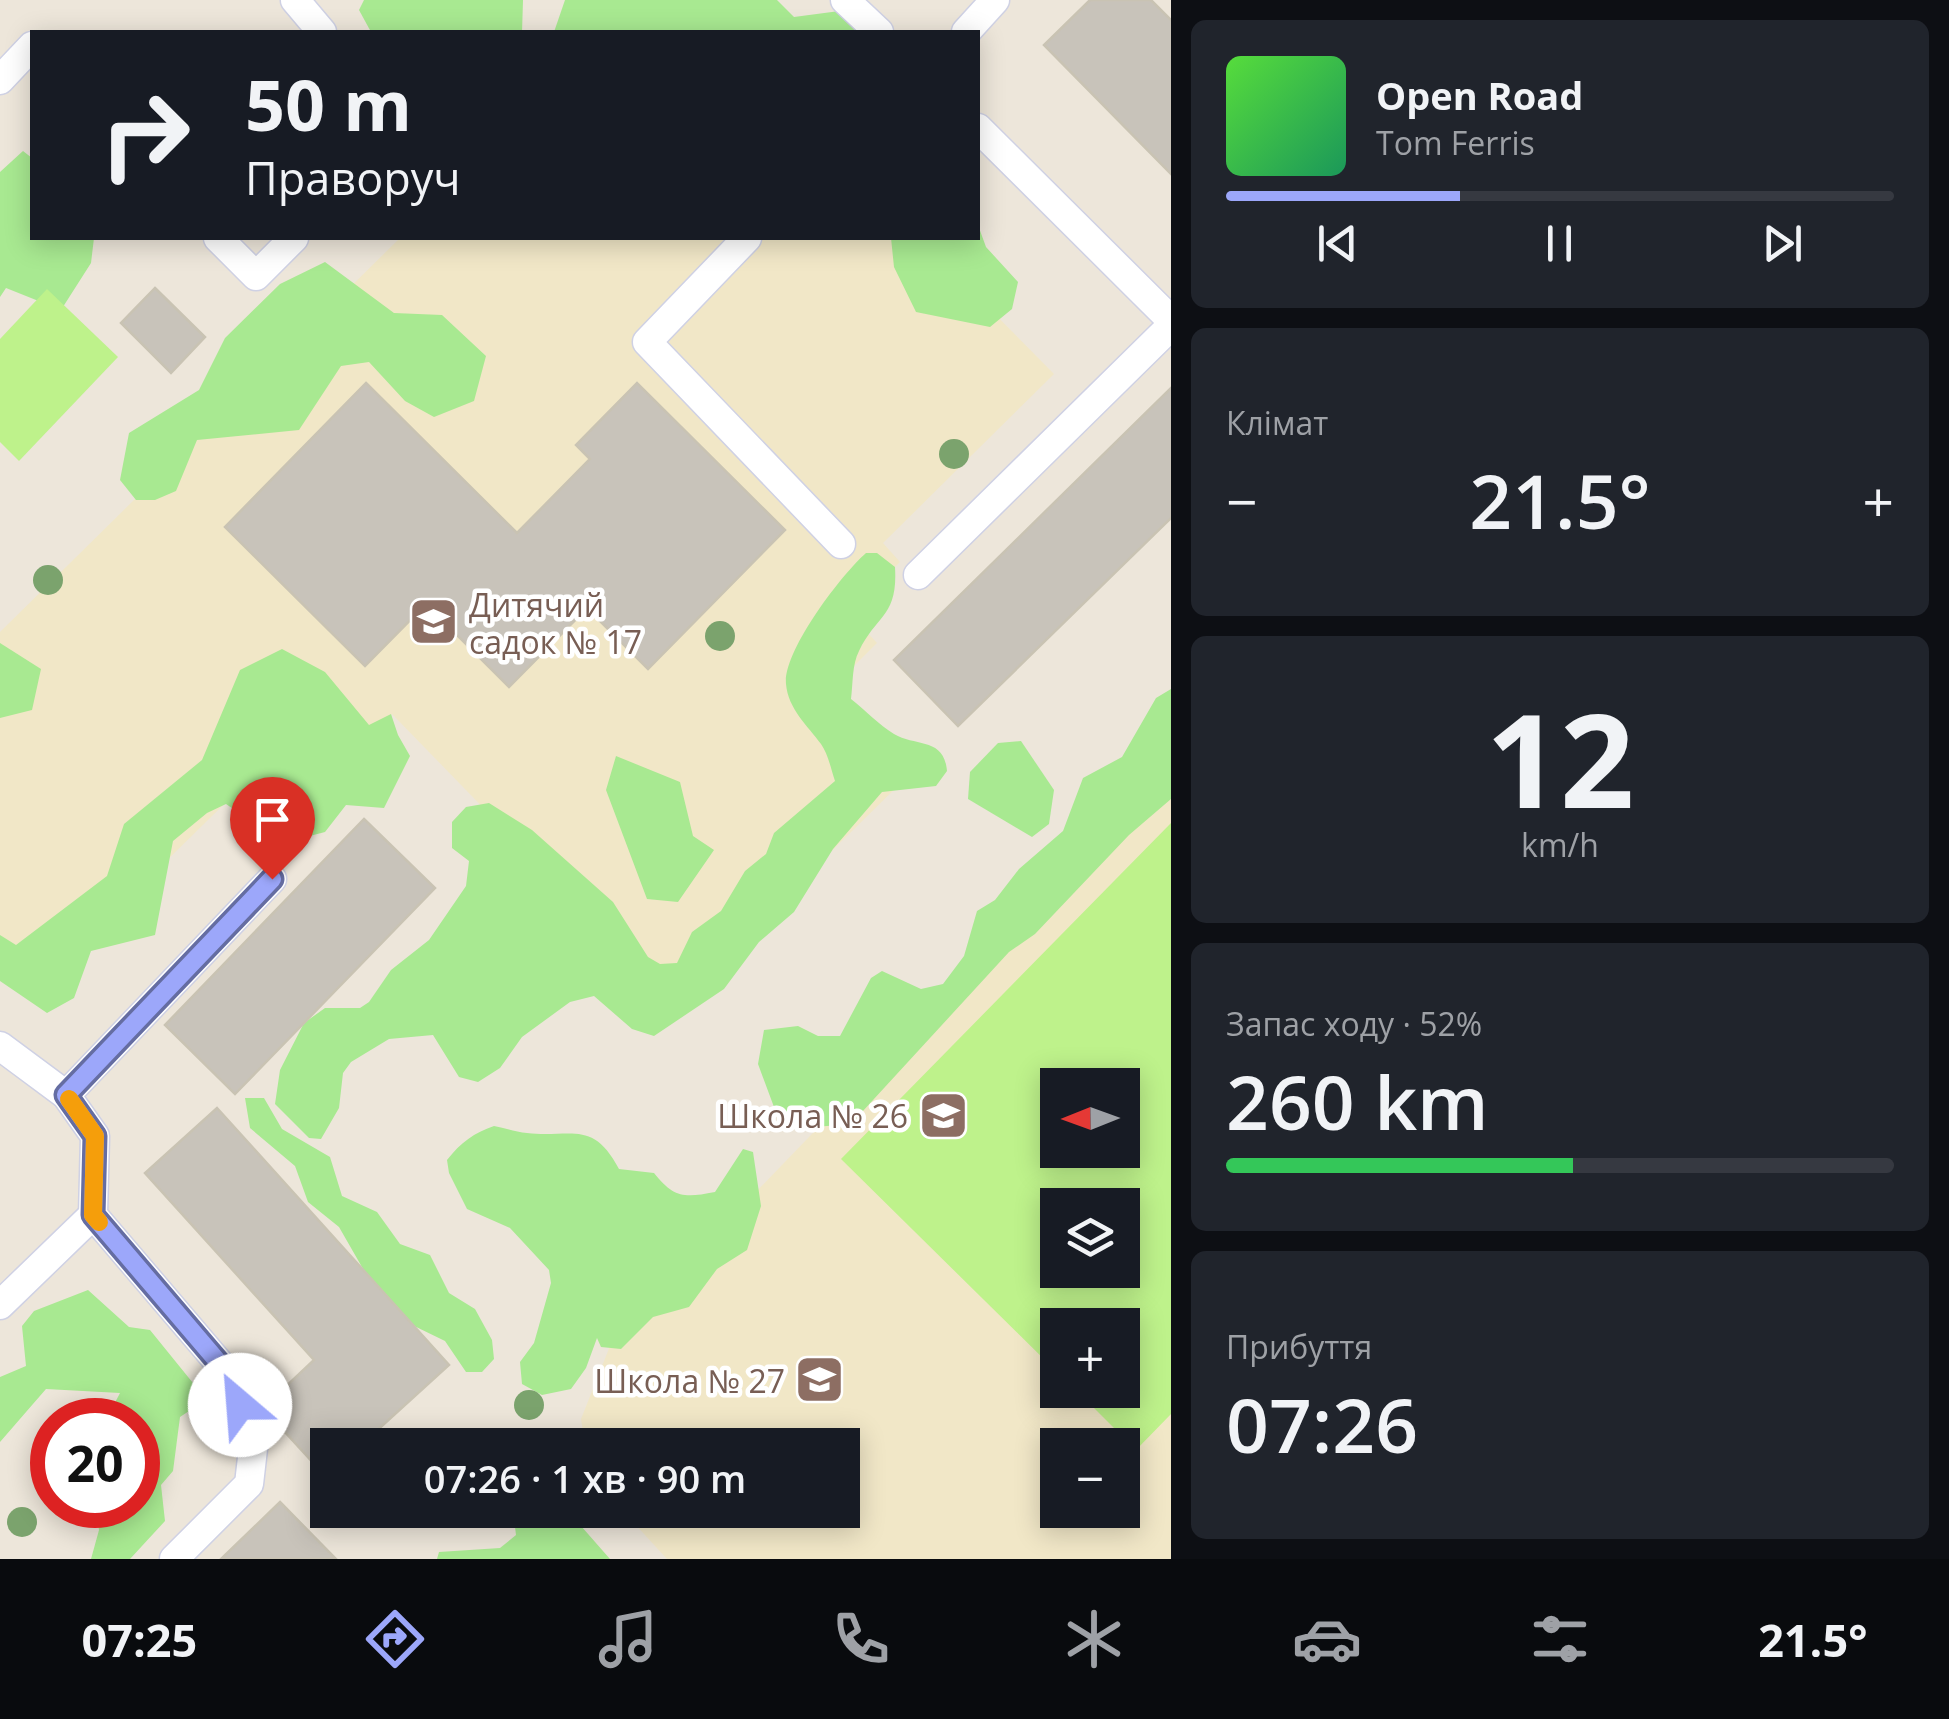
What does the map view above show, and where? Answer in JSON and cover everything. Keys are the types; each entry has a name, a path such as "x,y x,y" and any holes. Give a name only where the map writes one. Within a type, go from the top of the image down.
{"lane":[{"path":"295,0 320,30"},
{"path":"844,0 877,30"},
{"path":"968,30 995,0"},
{"path":"0,80 30,48"},
{"path":"980,130 1171,322"},
{"path":"220,240 256,276 292,240"},
{"path":"745,240 647,342 841,544"},
{"path":"918,575 1171,324"},
{"path":"66,1095 272,879"},
{"path":"0,1046 66,1095 95,1136 93,1215 225,1370 254,1440 249,1484 174,1559"},
{"path":"0,1305 93,1215"}],"shaded area":[{"name":"Дитячий садок № 17","path":"398,240 922,240 1054,374 883,543 900,562 849,613 877,643 827,693 908,776 675,1005 392,714 361,745 323,707 32,993 0,961 0,632"},
{"path":"1171,762 1171,1559 667,1559 639,1528 860,1528 860,1428 582,1428 581,1419 612,1341"}],"green space":[{"path":"364,0 523,0 522,30 370,30 359,10"},
{"path":"565,0 777,0 794,17 847,10 865,30 555,30"},
{"path":"23,151 30,156 30,240 94,240 91,263 61,310 6,288 0,297 0,172"},
{"path":"980,230 986,247 1018,282 1012,309 990,327 916,312 894,267 891,240 980,240"},
{"path":"325,262 394,313 442,315 486,356 474,401 434,417 405,401 369,362 341,366 299,430 197,440 176,491 155,500 136,500 120,480 129,433 199,390 225,338 280,284"},
{"path":"47,289 118,357 19,461 0,442 0,339"},
{"path":"866,553 877,553 895,567 895,583 890,606 857,656 851,699 894,734 935,748 945,760 947,771 936,786 882,792 833,849 794,912 759,942 724,989 654,1036 632,1029 594,996 570,1002 522,1037 500,1068 478,1082 459,1077 433,1035 389,1039 351,1062 343,1073 339,1108 321,1139 309,1138 275,1104 280,1070 304,1023 325,1008 360,1008 369,1002 391,970 429,940 466,886 469,861 452,848 452,822 466,807 489,803 532,830 613,902 648,957 660,964 677,963 692,932 721,911 745,871 766,854 774,833 835,781 823,748 799,717 786,684 803,634"},
{"path":"0,643 41,669 32,710 0,718"},
{"path":"282,649 325,672 369,725 391,714 410,756 384,808 346,805 325,832 283,843 226,804 207,813 173,841 155,935 91,951 74,998 47,1013 0,981 0,935 16,945 107,876 124,824 202,760 240,670"},
{"path":"1171,689 1171,799 1129,835 1035,934 1009,952 851,1124 815,1127 792,1122 774,1107 758,1064 764,1030 798,1026 818,1036 840,1036 871,978 882,971 921,989 943,984 964,956 977,911 995,900 1019,869 1063,831 1083,778 1122,757 1156,698"},
{"path":"1021,741 1054,790 1049,824 1032,837 968,799 970,772 998,743"},
{"path":"616,756 680,782 693,836 714,850 678,902 647,899 606,790"},
{"name":"Школа № 26","path":"1171,823 1171,1414 1140,1446 1140,1428 1114,1428 1094,1408 1140,1408 1140,1308 1040,1308 1040,1355 841,1159"},
{"path":"245,1098 264,1098 282,1129 330,1157 342,1196 377,1212 400,1244 430,1255 449,1293 475,1309 492,1340 494,1359 482,1372 466,1372 445,1341 408,1323 374,1288 339,1227 308,1202 295,1166 250,1128"},
{"path":"494,1126 527,1133 590,1137 600,1143 619,1169 654,1173 674,1192 687,1195 715,1192 743,1149 753,1152 761,1206 747,1250 717,1269 689,1307 653,1317 621,1349 601,1347 597,1338 586,1368 571,1389 542,1395 522,1384 520,1362 534,1343 551,1283 549,1270 510,1228 467,1209 449,1173 447,1160 457,1148"},
{"path":"88,1290 129,1327 150,1330 197,1388 195,1407 180,1417 173,1471 161,1485 165,1521 160,1526 160,1398 117,1398 120,1393 46,1389 38,1398 30,1398 30,1407 0,1442 0,1377 26,1366 22,1326 34,1311"},
{"path":"159,1528 130,1559 91,1559 99,1530"},
{"path":"515,1528 583,1528 610,1559 437,1559 439,1552 500,1548 516,1535"}],"building":[{"path":"1090,0 1151,0 1171,20 1171,174 1044,45"},
{"path":"155,288 205,337 171,373 121,323"},
{"path":"366,383 517,533 590,459 576,445 637,383 785,530 648,669 587,608 509,687 426,604 365,666 225,527"},
{"path":"1171,388 1171,518 958,726 894,660"},
{"path":"364,819 435,888 235,1094 165,1025"},
{"path":"217,1108 449,1365 380,1428 310,1428 310,1459 263,1408 314,1360 145,1173"},
{"path":"280,1502 336,1559 221,1559"}],"slow traffic":[{"path":"69,1099 95,1136 93,1215 99,1222"}],"place":[{"name":"Дитячий садок № 17","path":"434,622"},
{"name":"Школа № 26","path":"943,1115"},
{"name":"Школа № 27","path":"820,1380"}],"route":[{"path":"240,1405 225,1370 93,1215 95,1136 66,1095 272,879"}]}
